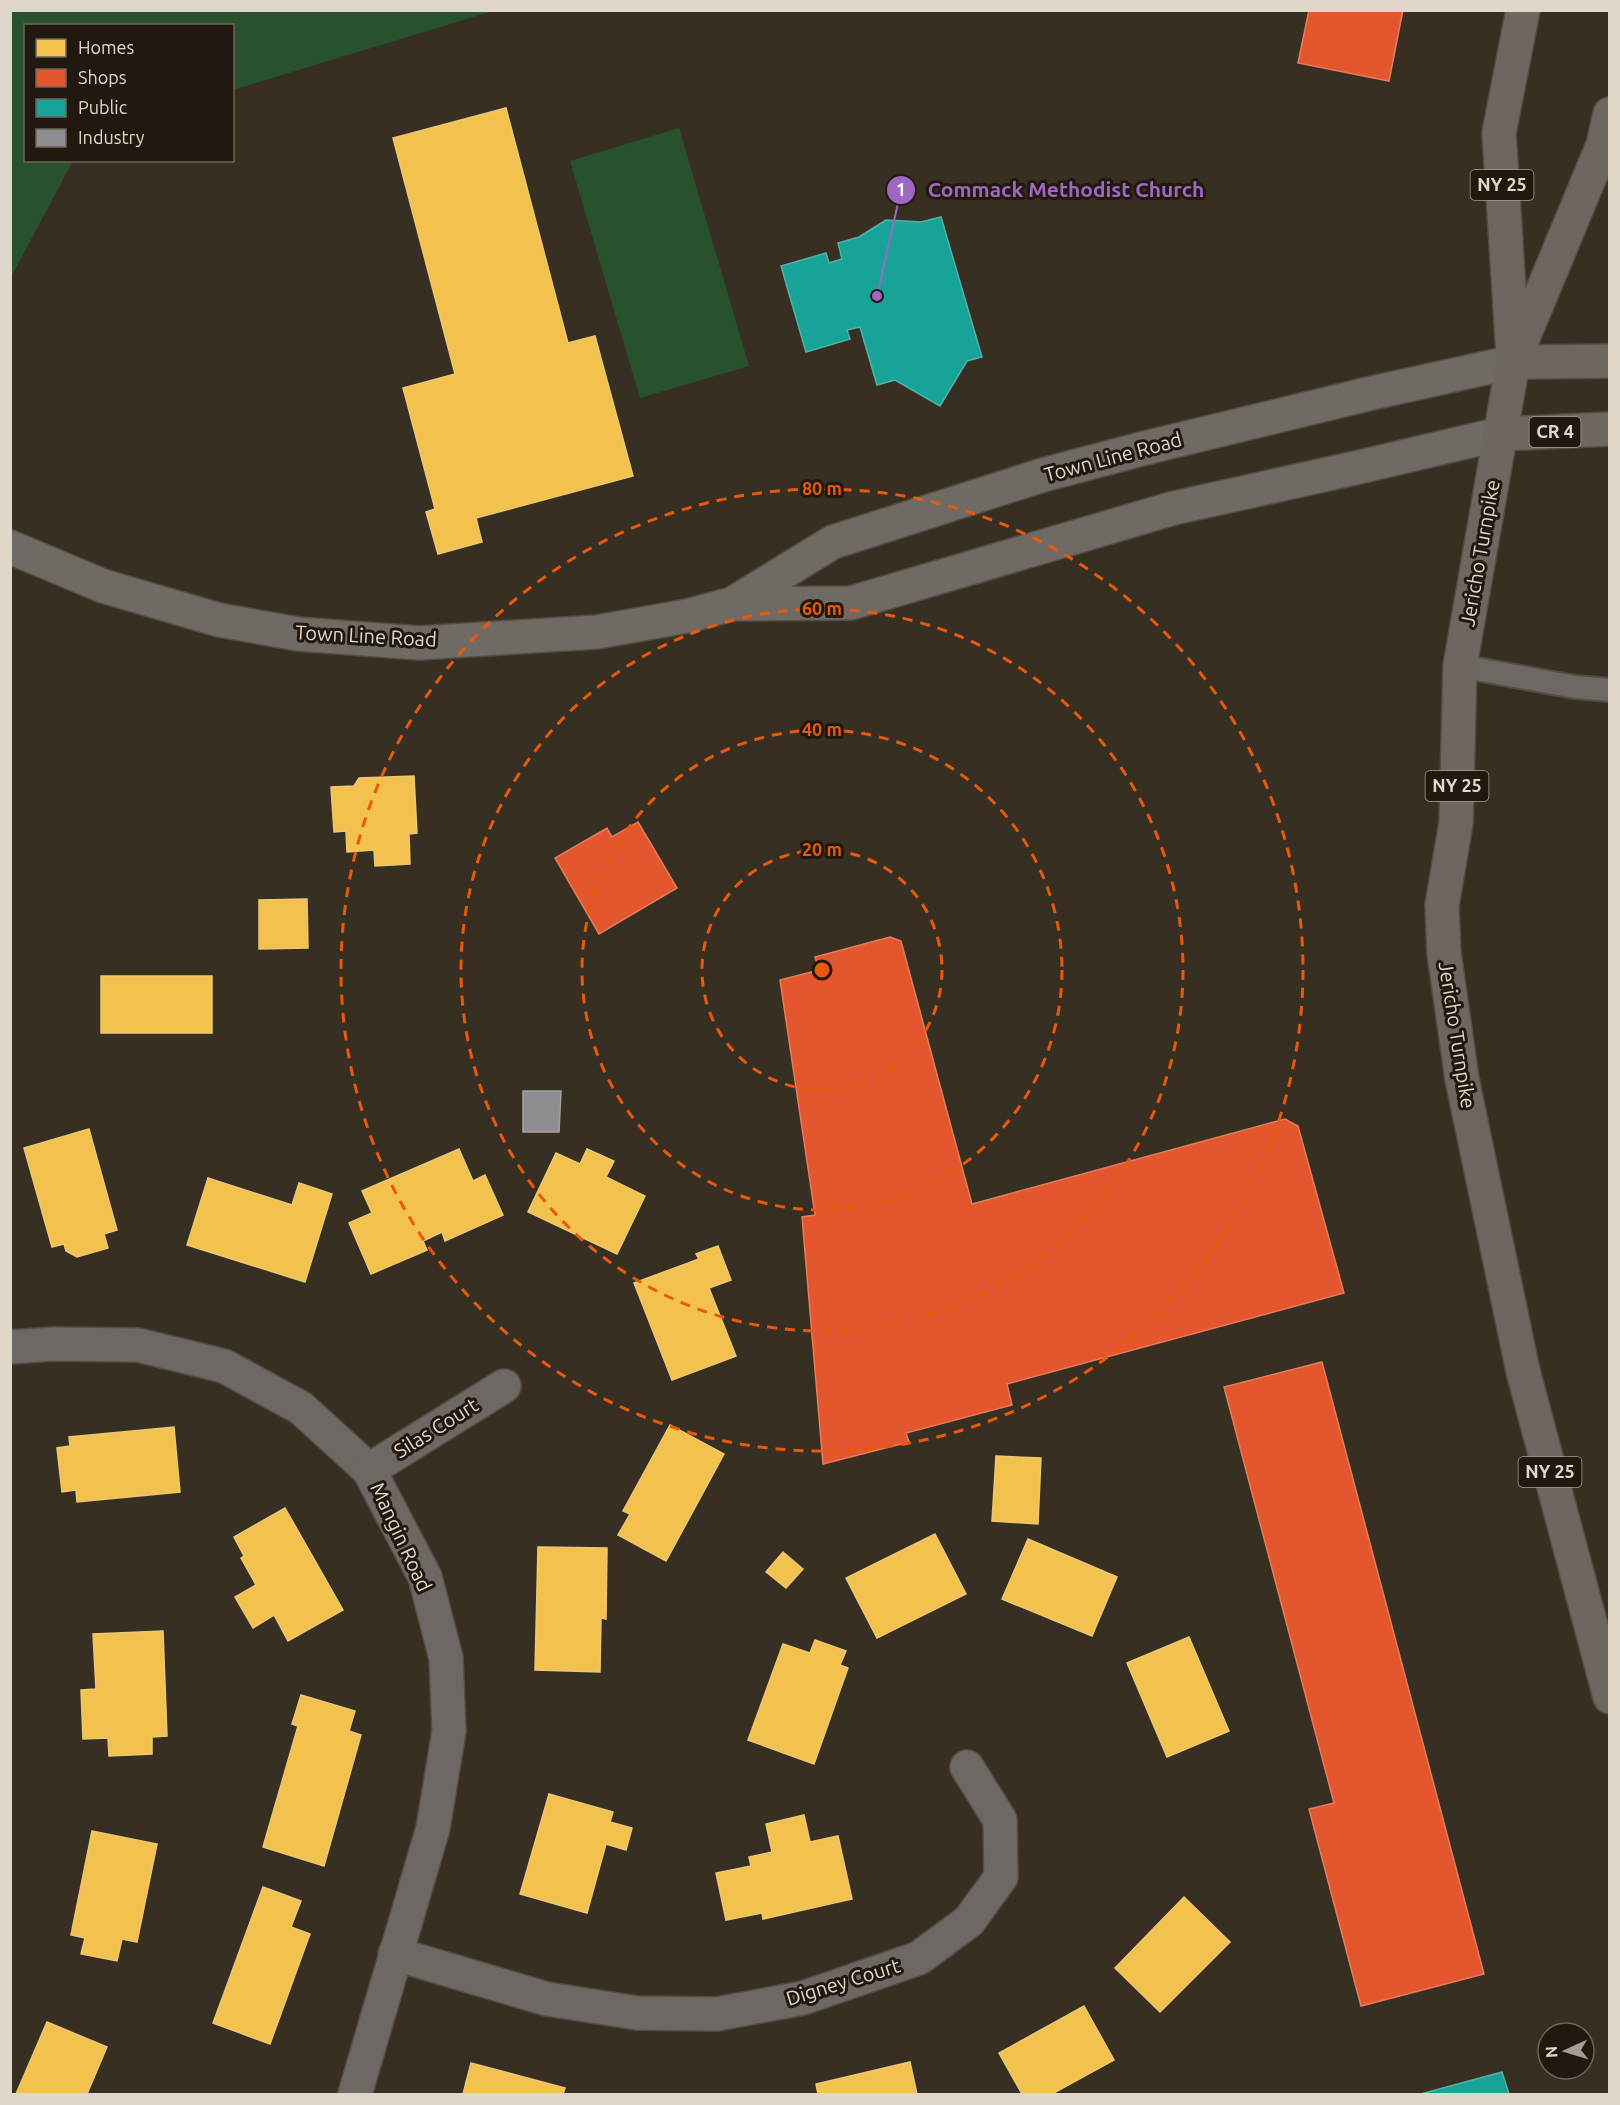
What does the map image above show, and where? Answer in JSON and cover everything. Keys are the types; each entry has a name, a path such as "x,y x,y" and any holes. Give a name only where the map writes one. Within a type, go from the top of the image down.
{"main road":[{"name":"Jericho Turnpike","path":"1513,362 1499,133 1523,10"},
{"name":"Jericho Turnpike","path":"1610,114 1603,145 1513,362 1460,666 1456,823 1442,904 1444,953 1462,1079 1523,1371 1610,1697"},
{"name":"CR 4","path":"1513,362 1610,361"},
{"name":"Town Line Road","path":"10,548 103,585 219,620 298,634 419,643 597,632 687,616 732,603 833,542 1043,475 1168,442 1513,362"},
{"name":"CR 4","path":"1500,434 1610,429"},
{"name":"Town Line Road","path":"732,603 851,603 1174,508 1500,434"}],"street":[{"name":"Mangin Road","path":"10,1347 54,1344 138,1345 224,1366 301,1408 369,1470 425,1577 446,1658 449,1731 433,1828 355,2094"},
{"name":"Silas Court","path":"369,1470 504,1386"},
{"name":"Digney Court","path":"395,1954 547,1999 637,2013 717,2014 803,1998 919,1958 969,1921 1001,1877 1000,1820 967,1767"}],"lane":[{"path":"1460,666 1575,687 1610,690"}],"green space":[{"path":"11,10 493,10 234,90 234,24 24,24 24,162 72,162 11,277"},
{"path":"679,128 749,366 640,398 570,161"}],"building: Homes":[{"path":"506,108 568,343 595,336 633,476 476,518 482,542 438,554 426,512 435,509 403,388 455,374 393,138"},
{"path":"414,776 417,833 409,834 410,864 375,866 374,850 347,852 346,831 334,832 331,787 354,786 359,778"},
{"path":"307,899 308,948 259,949 259,900"},
{"path":"101,976 212,976 212,1033 101,1033"},
{"path":"89,1129 117,1230 104,1234 108,1248 77,1257 66,1251 64,1244 52,1247 24,1148"},
{"path":"459,1149 473,1181 485,1175 503,1215 445,1241 442,1232 423,1241 427,1250 371,1274 349,1223 372,1213 362,1191"},
{"path":"587,1149 614,1161 606,1177 645,1196 617,1254 528,1212 556,1153 580,1164"},
{"path":"208,1178 292,1205 299,1183 332,1194 305,1282 187,1245"},
{"path":"718,1246 731,1280 709,1288 736,1356 672,1380 634,1283 699,1259 696,1254"},
{"path":"670,1425 724,1454 666,1561 618,1535 630,1514 623,1511"},
{"path":"174,1427 180,1492 77,1502 76,1490 62,1492 57,1448 70,1446 69,1437"},
{"path":"996,1456 1041,1458 1038,1524 992,1521"},
{"path":"285,1508 343,1610 288,1641 274,1615 253,1628 235,1597 256,1585 241,1558 244,1556 234,1537"},
{"path":"935,1534 966,1594 877,1638 846,1578"},
{"path":"1028,1539 1117,1577 1092,1636 1002,1599"},
{"path":"538,1547 607,1548 606,1619 601,1618 600,1672 535,1670"},
{"path":"783,1552 803,1569 786,1588 766,1572"},
{"path":"163,1631 167,1736 152,1737 152,1754 109,1756 108,1738 83,1739 81,1690 96,1689 93,1634"},
{"path":"1189,1637 1229,1731 1167,1757 1127,1663"},
{"path":"815,1640 846,1651 840,1665 848,1668 814,1764 748,1740 783,1644 810,1653"},
{"path":"301,1695 355,1711 349,1731 361,1735 324,1866 263,1847 298,1726 292,1724"},
{"path":"549,1794 613,1812 610,1822 632,1828 626,1850 606,1844 587,1913 520,1894"},
{"path":"804,1815 810,1842 838,1836 852,1899 763,1919 762,1913 726,1920 716,1873 751,1866 749,1857 772,1852 766,1824"},
{"path":"92,1831 157,1844 137,1942 122,1939 117,1961 81,1954 85,1938 71,1935"},
{"path":"263,1887 301,1901 291,1927 310,1934 270,2044 213,2023"},
{"path":"1184,1897 1230,1942 1160,2012 1115,1968"},
{"path":"1084,2006 1114,2060 1052,2094 1022,2094 999,2053"},
{"path":"47,2022 107,2047 87,2094 16,2094"},
{"path":"910,2062 917,2094 818,2094 816,2084"},
{"path":"471,2063 565,2088 563,2094 463,2094"}],"building: Shops":[{"path":"1309,10 1403,10 1389,81 1298,63"},
{"path":"638,822 677,888 599,934 555,858 607,828 612,837"},
{"path":"890,937 901,941 972,1204 1285,1119 1298,1126 1344,1293 1007,1384 1012,1405 906,1433 909,1442 823,1464 802,1217 815,1215 780,980 819,970 815,957"},
{"path":"1322,1362 1484,1974 1361,2006 1309,1809 1334,1803 1224,1387"}],"building: Public":[{"path":"941,217 982,357 967,361 940,406 895,380 877,385 860,327 847,330 850,339 806,352 781,266 826,253 829,263 842,259 838,243 859,237 886,220 921,222"},
{"path":"1502,2072 1509,2094 1421,2094"}],"building: Industry":[{"path":"523,1091 561,1091 559,1132 523,1132"}],"place":[{"name":"Commack Methodist Church","path":"877,296"}]}
